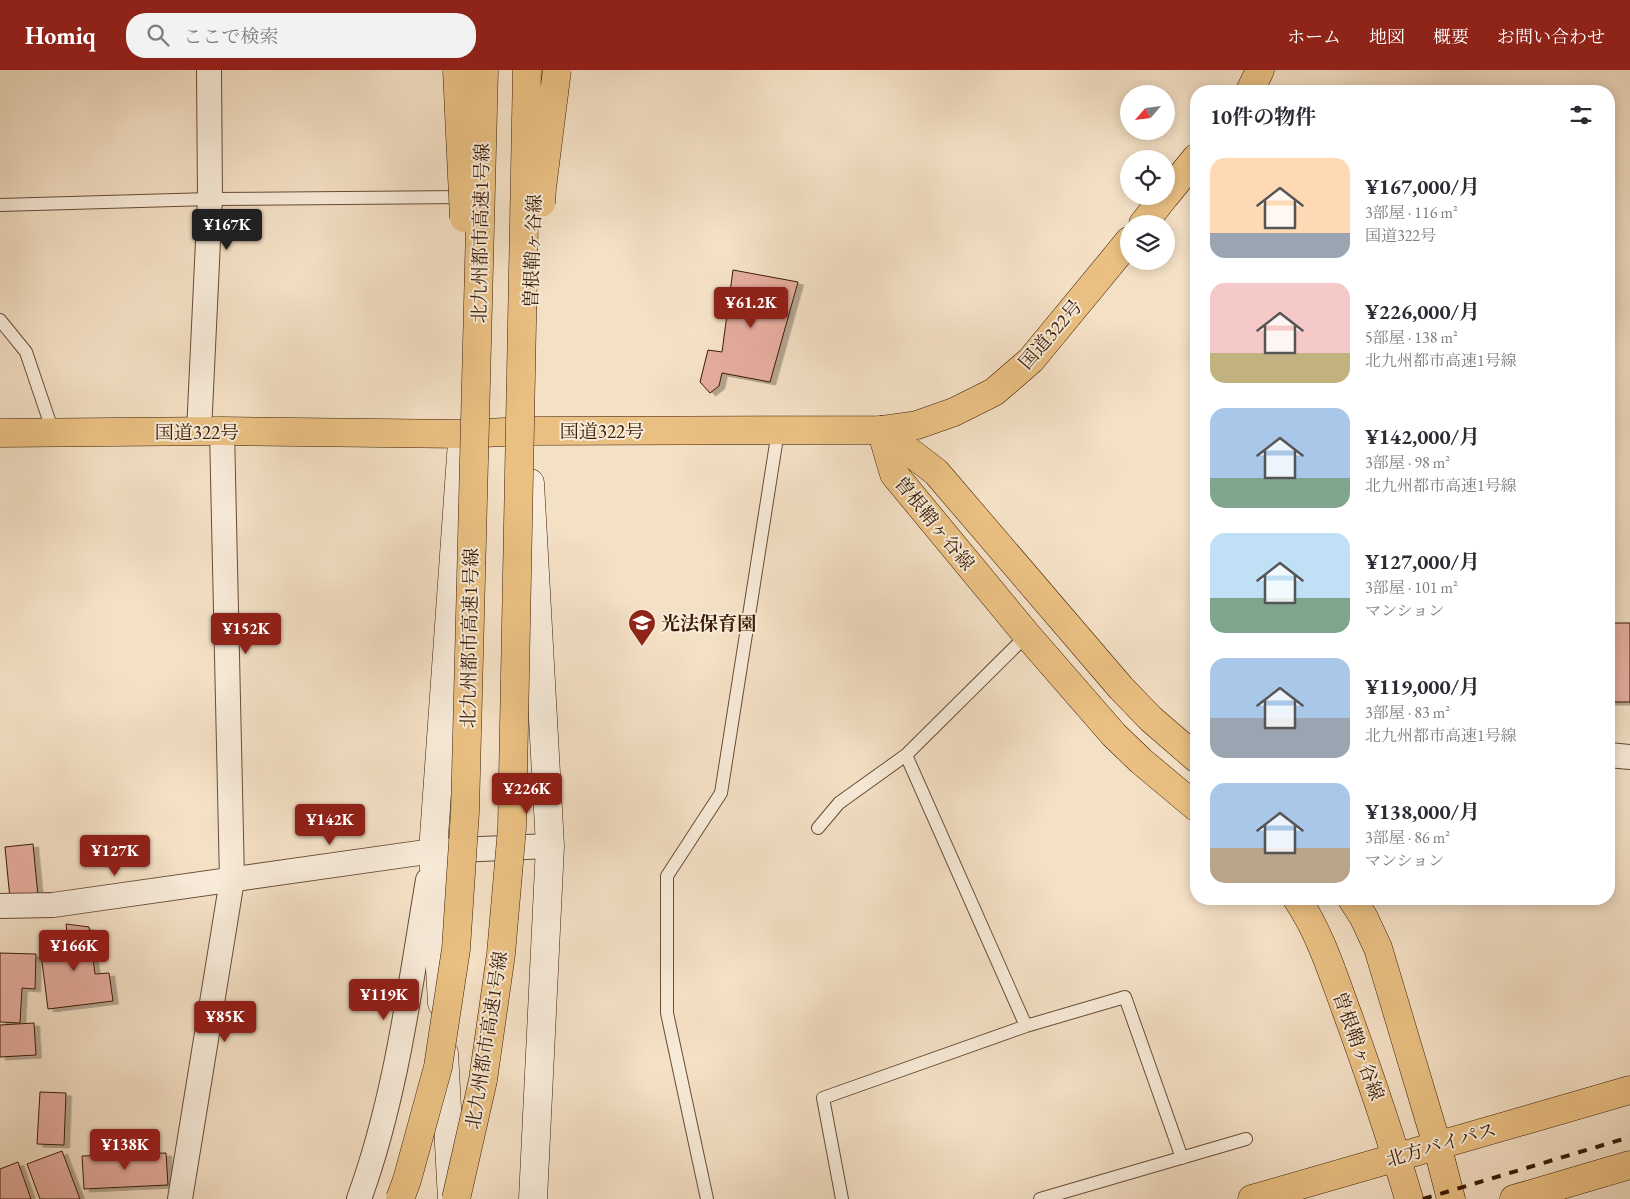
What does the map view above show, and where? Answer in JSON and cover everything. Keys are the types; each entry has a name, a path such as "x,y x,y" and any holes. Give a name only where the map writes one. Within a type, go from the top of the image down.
{"main road":[{"path":"457,70 468,442"},
{"path":"468,70 468,442"},
{"name":"北九州都市高速1号線","path":"400,1199 438,1067 456,949 465,812 468,442 484,70"},
{"name":"北九州都市高速1号線","path":"454,1199 483,1080 501,954 512,828 527,70"},
{"name":"曽根鞘ヶ谷線","path":"527,431 538,70"},
{"path":"514,756 525,660 542,188 557,70"},
{"path":"1253,85 1260,70"},
{"path":"1175,185 1190,166"},
{"path":"1150,215 1159,205"},
{"name":"国道322号","path":"0,433 211,431 468,442 527,431 881,430 917,425 954,412 994,392 1031,360 1120,252"},
{"name":"曽根鞘ヶ谷線","path":"881,430 894,474 1027,635 1114,735 1141,761 1190,802"},
{"name":"曽根鞘ヶ谷線","path":"881,430 936,472 1121,688 1151,719 1190,753"},
{"name":"曽根鞘ヶ谷線","path":"1301,905 1308,914 1324,949 1373,1083 1409,1199"},
{"path":"1356,905 1378,948 1437,1145 1451,1199"},
{"name":"北方バイパス","path":"1252,1199 1630,1090"},
{"path":"1514,1199 1630,1165"}],"street":[{"path":"180,1199 232,880 211,431 209,70"},
{"path":"527,431 550,846 533,1199"},
{"path":"359,1199 374,1160 398,1051 434,851 468,442"},
{"path":"1615,755 1630,756"},
{"path":"0,906 53,905 434,851 550,846"},
{"path":"434,851 454,1199"}],"lane":[{"path":"0,205 210,199 468,197"},
{"path":"0,320 26,352 53,432"},
{"path":"707,1199 666,1013 667,876 721,793 778,431"},
{"path":"818,828 839,803 906,755 1027,635"},
{"path":"906,755 1026,1026"},
{"path":"842,1199 823,1098 1026,1026 1124,997 1182,1158"},
{"path":"1040,1199 1246,1139"}],"building":[{"path":"733,270 798,282 770,382 722,373 719,386 710,393 700,382 708,350 722,352"},
{"path":"1615,623 1630,623 1630,702 1615,702"},
{"path":"33,844 38,896 10,899 5,847"},
{"path":"66,924 89,927 95,974 109,973 113,1001 48,1009 40,946 68,942"},
{"path":"0,953 36,954 35,989 22,988 20,1023 0,1022"},
{"path":"34,1023 36,1055 0,1057 0,1025"},
{"path":"40,1092 66,1093 64,1145 37,1144"},
{"path":"62,1151 80,1199 40,1199 27,1164"},
{"path":"166,1153 168,1185 84,1189 82,1156"},
{"path":"18,1162 31,1199 0,1199 0,1169"}],"railway":[{"path":"1423,1199 1630,1137"}],"place":[{"name":"光法保育園","path":"642,647"}]}
